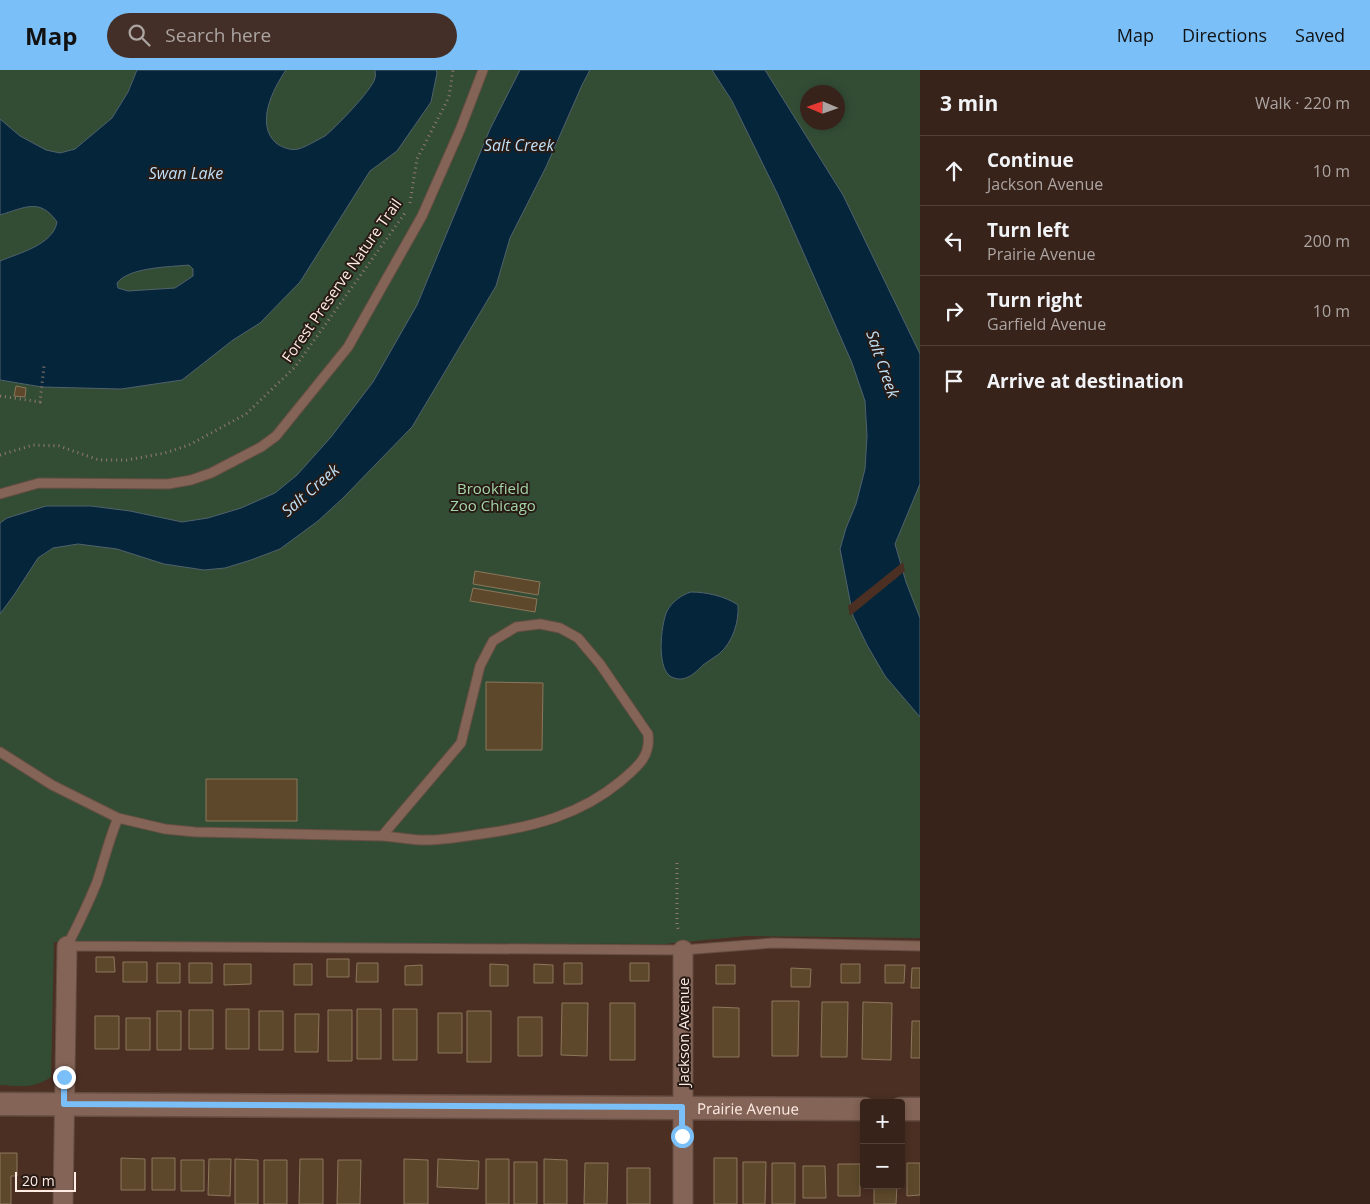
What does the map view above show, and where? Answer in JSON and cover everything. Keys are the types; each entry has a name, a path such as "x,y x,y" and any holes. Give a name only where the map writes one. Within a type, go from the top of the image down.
{"street":[{"path":"63,1204 67,946"},
{"name":"Jackson Avenue","path":"683,950 683,1204"},
{"name":"Prairie Avenue","path":"0,1104 860,1109"},
{"path":"905,1109 920,1109"}],"lane":[{"path":"0,494 39,483 168,484 191,480 211,473 261,447 276,436 348,347 422,216 460,130 482,70"},
{"path":"0,752 52,785 118,818 165,829 195,832 382,836 422,840 463,837 503,831 544,822 580,808 608,792 640,765 646,755 649,743 648,734 600,664 578,638 560,628 540,624 516,626 493,641 480,666 461,743 382,836"},
{"path":"118,818 97,880 80,922 67,946 683,950 774,943 920,946"}],"path":[{"name":"Forest Preserve Nature Trail","path":"0,455 34,445 59,446 99,460 127,460 165,453 188,446 246,414 294,367 408,209 411,201 417,159 449,97 453,70"},
{"path":"0,396 40,402 44,366"},
{"path":"677,863 677,925 683,950"}],"green space":[{"name":"Brookfield Zoo Chicago","path":"0,70 920,70 920,938 746,936 664,944 54,942 51,1077 33,1085 0,1085"}],"water":[{"name":"Swan Lake","path":"137,70 286,70 268,106 267,126 270,135 276,143 286,148 295,149 304,147 325,136 337,125 368,91 375,78 375,70 436,70 437,73 431,102 397,151 370,171 300,282 260,323 233,340 182,380 121,389 42,387 0,380 0,261 42,242 49,237 57,222 44,209 31,206 0,215 0,119 20,136 46,150 60,153 75,149 112,118 128,92","holes":["189,265 193,269 193,276 175,288 128,291 118,288 117,283 123,278 140,271"]},
{"name":"Salt Creek","path":"520,70 590,70 546,167 510,238 496,286 412,427 343,498 318,521 280,549 225,568 204,570 164,564 117,549 78,544 53,548 38,558 0,614 0,523 7,518 46,506 91,506 130,511 182,522 208,518 241,508 275,493 297,475 331,437 373,382 417,305 490,129"},
{"name":"Salt Creek","path":"712,70 765,70 800,126 800,130 802,130 843,195 920,354 920,484 895,544 906,582 920,618 920,717 885,676 853,616 840,549 856,504 865,469 867,436 865,401 852,363 778,195 732,101"},
{"path":"691,592 715,595 733,602 738,605 737,618 734,631 724,649 690,676 678,679 668,674 664,667 661,648 663,626 667,611 671,605 680,597"}],"pier":[{"path":"903,562 905,571 850,616 848,606"}],"building":[{"path":"16,386 26,388 25,397 14,396"},
{"path":"475,571 540,582 538,595 473,584"},
{"path":"473,588 537,599 535,612 470,601"},
{"path":"486,682 543,683 542,750 486,750"},
{"path":"206,779 297,779 297,821 206,821"},
{"path":"96,957 114,957 115,972 96,972"},
{"path":"327,959 349,959 349,977 327,977"},
{"path":"123,962 147,962 147,982 123,982"},
{"path":"157,963 180,963 180,983 157,983"},
{"path":"189,963 212,963 212,983 189,983"},
{"path":"357,963 378,963 378,982 356,982"},
{"path":"564,963 582,963 582,984 564,984"},
{"path":"630,963 649,963 649,981 630,981"},
{"path":"224,964 251,964 251,984 224,985"},
{"path":"294,964 312,964 312,985 294,985"},
{"path":"490,964 508,965 508,986 490,986"},
{"path":"534,964 553,965 553,983 534,983"},
{"path":"841,964 860,964 860,983 841,983"},
{"path":"422,965 422,985 405,985 405,966"},
{"path":"716,965 735,965 735,984 716,984"},
{"path":"885,965 905,965 904,983 885,983"},
{"path":"791,968 811,969 810,987 791,987"},
{"path":"912,968 920,968 920,988 911,988"},
{"path":"772,1001 799,1001 798,1056 772,1056"},
{"path":"822,1002 848,1002 847,1057 821,1057"},
{"path":"863,1002 892,1003 891,1060 862,1059"},
{"path":"562,1003 588,1003 587,1056 561,1055"},
{"path":"610,1003 635,1003 635,1060 610,1060"},
{"path":"713,1007 739,1008 739,1057 713,1057"},
{"path":"226,1009 249,1009 249,1049 226,1049"},
{"path":"357,1009 381,1009 381,1059 357,1059"},
{"path":"393,1009 417,1009 417,1060 393,1060"},
{"path":"189,1010 213,1010 213,1049 189,1049"},
{"path":"328,1010 352,1010 352,1061 328,1061"},
{"path":"157,1011 181,1011 181,1050 157,1050"},
{"path":"259,1011 283,1011 283,1050 259,1050"},
{"path":"467,1011 491,1011 491,1062 467,1062"},
{"path":"438,1013 462,1013 462,1053 438,1053"},
{"path":"295,1014 319,1014 318,1052 295,1052"},
{"path":"95,1016 119,1016 119,1049 95,1049"},
{"path":"518,1017 542,1017 542,1056 518,1056"},
{"path":"126,1018 150,1018 150,1050 126,1050"},
{"path":"912,1021 920,1021 920,1058 911,1058"},
{"path":"0,1153 17,1153 17,1176 11,1176 11,1204 0,1204"},
{"path":"121,1158 145,1159 145,1190 121,1190"},
{"path":"152,1158 175,1158 175,1190 152,1190"},
{"path":"714,1158 737,1158 737,1204 714,1204"},
{"path":"209,1159 231,1159 230,1196 208,1195"},
{"path":"235,1159 258,1160 258,1204 235,1204"},
{"path":"300,1159 323,1159 323,1204 299,1204"},
{"path":"404,1159 428,1160 428,1204 404,1204"},
{"path":"438,1159 479,1161 478,1189 437,1187"},
{"path":"486,1159 509,1159 509,1204 486,1204"},
{"path":"544,1159 567,1160 567,1204 544,1204"},
{"path":"181,1160 204,1160 204,1191 181,1191"},
{"path":"264,1160 287,1160 287,1204 264,1204"},
{"path":"338,1160 361,1160 360,1204 337,1204"},
{"path":"514,1162 537,1162 537,1204 514,1204"},
{"path":"743,1162 766,1162 765,1204 743,1204"},
{"path":"585,1163 608,1163 607,1204 584,1204"},
{"path":"772,1163 795,1163 795,1204 772,1204"},
{"path":"907,1163 920,1163 920,1195 907,1196"},
{"path":"838,1164 860,1164 860,1196 838,1196"},
{"path":"803,1166 825,1166 826,1198 803,1198"},
{"path":"627,1168 650,1168 650,1204 627,1204"},
{"path":"874,1189 897,1189 896,1204 874,1204"}],"route":[{"path":"64,1077 64,1104 682,1107 682,1136"}]}
